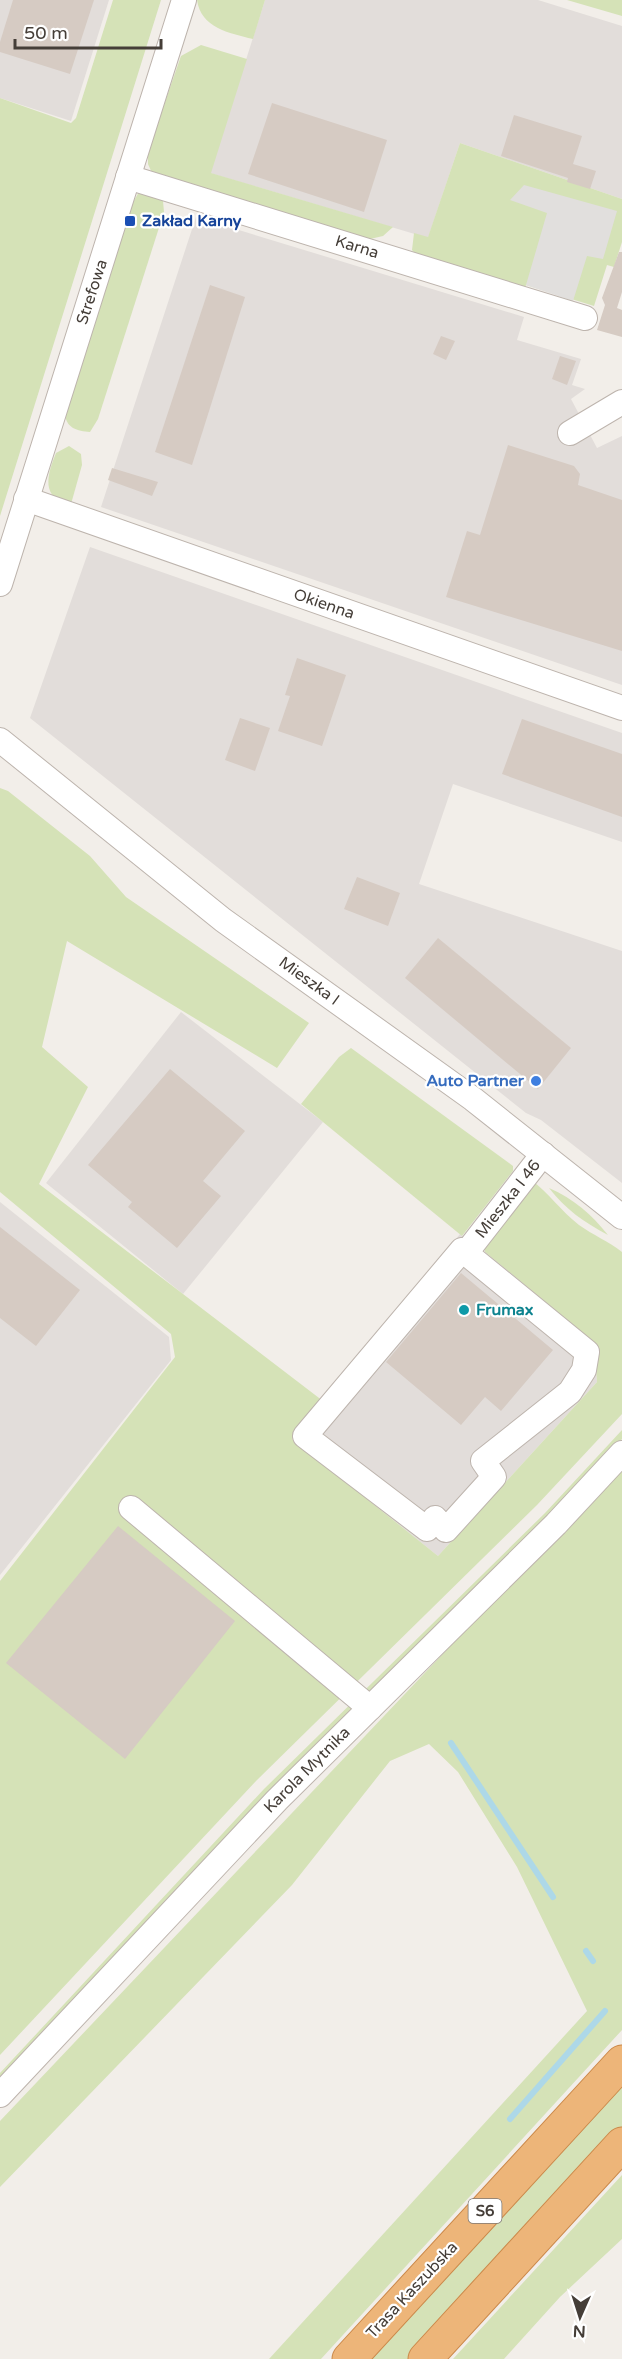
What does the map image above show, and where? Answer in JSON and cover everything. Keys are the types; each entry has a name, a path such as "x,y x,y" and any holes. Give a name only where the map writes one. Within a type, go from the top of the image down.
{"highway":[{"name":"Trasa Kaszubska","path":"349,2359 622,2062"},
{"path":"424,2359 622,2144"}],"street":[{"name":"Strefowa","path":"0,584 5,554 26,499 184,0"},
{"name":"Karna","path":"129,177 585,318"},
{"path":"570,433 622,402"},
{"name":"Okienna","path":"26,499 622,708"},
{"name":"Mieszka I","path":"0,740 223,920 472,1099 622,1217"},
{"name":"Mieszka I 46","path":"469,1249 588,1352 584,1370 570,1392 483,1461 494,1477 446,1530 435,1518 427,1529 305,1436 462,1250 469,1249 543,1154"},
{"name":"Karola Mytnika","path":"0,2095 276,1800 556,1524 622,1453"},
{"path":"131,1508 370,1708"}],"shaded area":[{"path":"0,0 109,0 71,121 0,98"},
{"path":"265,0 538,0 622,26 622,199 460,143 428,238 210,173"},
{"path":"524,185 617,211 603,259 587,256 573,301 526,285 547,213 510,200"},
{"path":"196,217 524,317 517,340 581,359 572,385 585,389 571,399 597,448 622,436 622,685 101,507"},
{"path":"90,547 622,733 622,842 453,784 419,884 622,951 622,1183 541,1120 526,1113 30,718"},
{"path":"181,1012 323,1122 183,1294 46,1183"},
{"path":"0,1202 169,1337 171,1360 0,1575"},
{"path":"460,1234 594,1342 597,1382 438,1556 292,1439"}],"green space":[{"path":"113,0 161,0 0,516 0,98 71,123 76,118"},
{"path":"197,0 265,0 253,39 217,28 204,17"},
{"path":"567,0 622,0 622,16"},
{"path":"201,45 247,59 211,173 393,227 383,236 370,239 152,173 148,164 148,151 181,56"},
{"path":"460,143 622,199 622,242 614,267 607,265 594,306 526,285 524,291 420,259 412,250 414,233 428,237"},
{"path":"139,192 154,192 163,201 164,212 98,419 90,432 81,431 70,426 65,414 132,204"},
{"path":"69,446 81,454 82,465 71,504 54,497 48,485 56,453"},
{"path":"0,788 8,791 90,856 126,897 309,1023 277,1068 67,941 42,1047 88,1087 39,1184 323,1401 292,1439 438,1556 597,1382 594,1342 485,1252 484,1245 531,1180 579,1225 622,1252 622,1414 537,1505 256,1781 0,2055 0,1581 175,1357 171,1334 0,1192"},
{"path":"351,1048 513,1166 513,1171 462,1236 301,1104 339,1057"},
{"path":"549,1188 582,1208 608,1235 576,1215"},
{"path":"622,1430 622,1439 550,1516 0,2081 0,2073 264,1789 545,1513"},
{"path":"622,1465 622,2030 321,2359 269,2359 587,2011 517,1867 458,1772 429,1744 390,1761 292,1885 0,2187 0,2121"},
{"path":"622,2078 622,2129 410,2359 365,2359"},
{"path":"622,2175 622,2239 560,2297 504,2359 453,2359"}],"building":[{"path":"13,0 94,0 70,74 0,52 0,42"},
{"path":"272,103 387,140 364,212 248,174"},
{"path":"514,115 582,136 573,164 596,171 590,189 567,182 568,178 501,156"},
{"path":"619,252 622,252 622,292 617,308 622,310 622,337 597,330 605,305 602,298"},
{"path":"210,285 245,297 192,465 155,452"},
{"path":"441,336 455,341 446,360 433,354"},
{"path":"560,356 576,361 567,385 552,379"},
{"path":"508,445 574,466 580,474 578,485 622,500 622,651 446,597 467,531 480,535"},
{"path":"112,468 158,482 152,496 108,480"},
{"path":"297,658 346,675 322,746 278,731 290,696 285,695"},
{"path":"240,718 270,728 255,771 225,760"},
{"path":"522,719 622,754 622,817 502,774"},
{"path":"357,877 400,893 388,926 344,909"},
{"path":"438,938 571,1048 538,1089 405,978"},
{"path":"170,1069 245,1131 203,1181 221,1196 177,1248 128,1207 132,1202 88,1165"},
{"path":"0,1227 80,1290 36,1346 0,1318"},
{"name":"Frumax","path":"461,1273 553,1350 501,1411 485,1397 461,1425 386,1362"},
{"path":"118,1526 235,1621 125,1759 6,1663"}],"waterway":[{"path":"451,1743 553,1897"},
{"path":"586,1951 593,1961"},
{"path":"510,2119 605,2011"}],"place":[{"name":"Zakład Karny","path":"130,221"},
{"name":"Auto Partner","path":"536,1081"},
{"name":"Frumax","path":"464,1310"}]}
